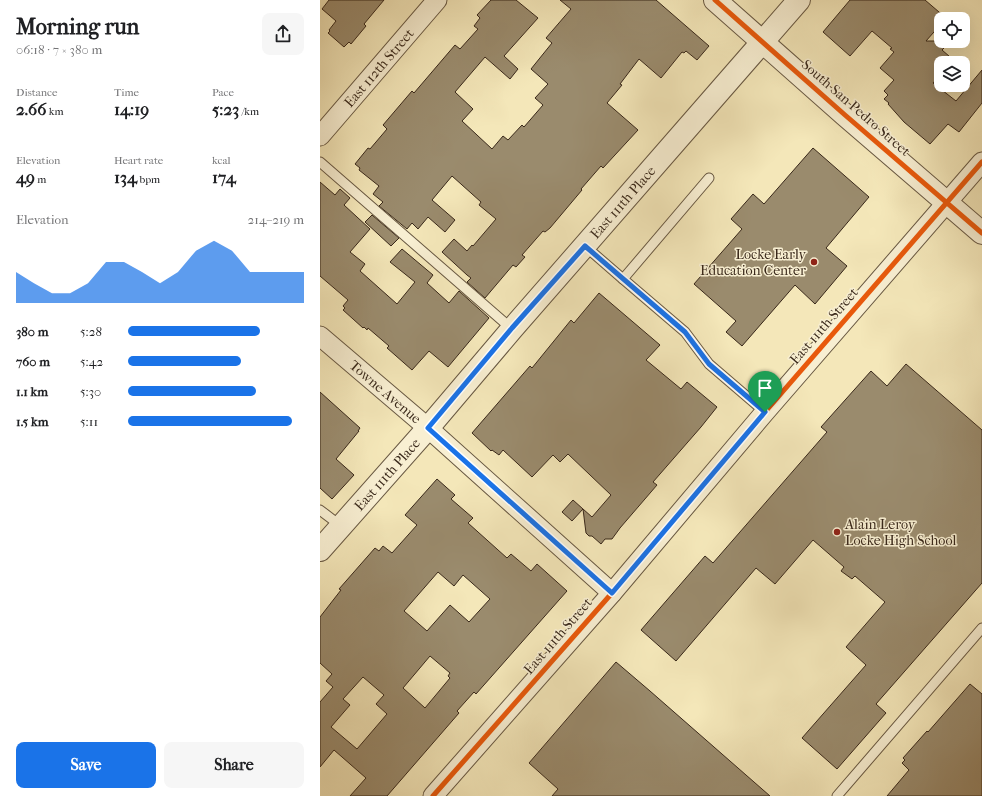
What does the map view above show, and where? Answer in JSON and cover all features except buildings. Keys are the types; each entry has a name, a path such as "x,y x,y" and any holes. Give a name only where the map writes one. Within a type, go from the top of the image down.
{"street":[{"name":"East 112th Street","path":"320,136 437,0"},
{"name":"South San Pedro Street","path":"715,0 982,233"},
{"name":"East 111th Place","path":"320,550 428,428 512,328 799,0"},
{"name":"East 111th Street","path":"433,796 612,593 765,412 982,162"},
{"name":"Towne Avenue","path":"320,336 428,428 612,593"}],"lane":[{"path":"320,162 512,328"},
{"path":"623,279 709,178"},
{"path":"585,246 685,332 709,364 765,412"},
{"path":"320,510 341,526"},
{"path":"837,796 982,628"}],"cycle path":[{"path":"715,0 982,233"},
{"path":"433,796 612,593 765,412 982,162"}],"place":[{"name":"Locke Early Education Center","path":"814,262"},
{"name":"Alain Leroy Locke High School","path":"837,532"}],"route":[{"path":"585,246 685,332 709,364 765,412 612,593 428,428 512,328 585,246"}]}
